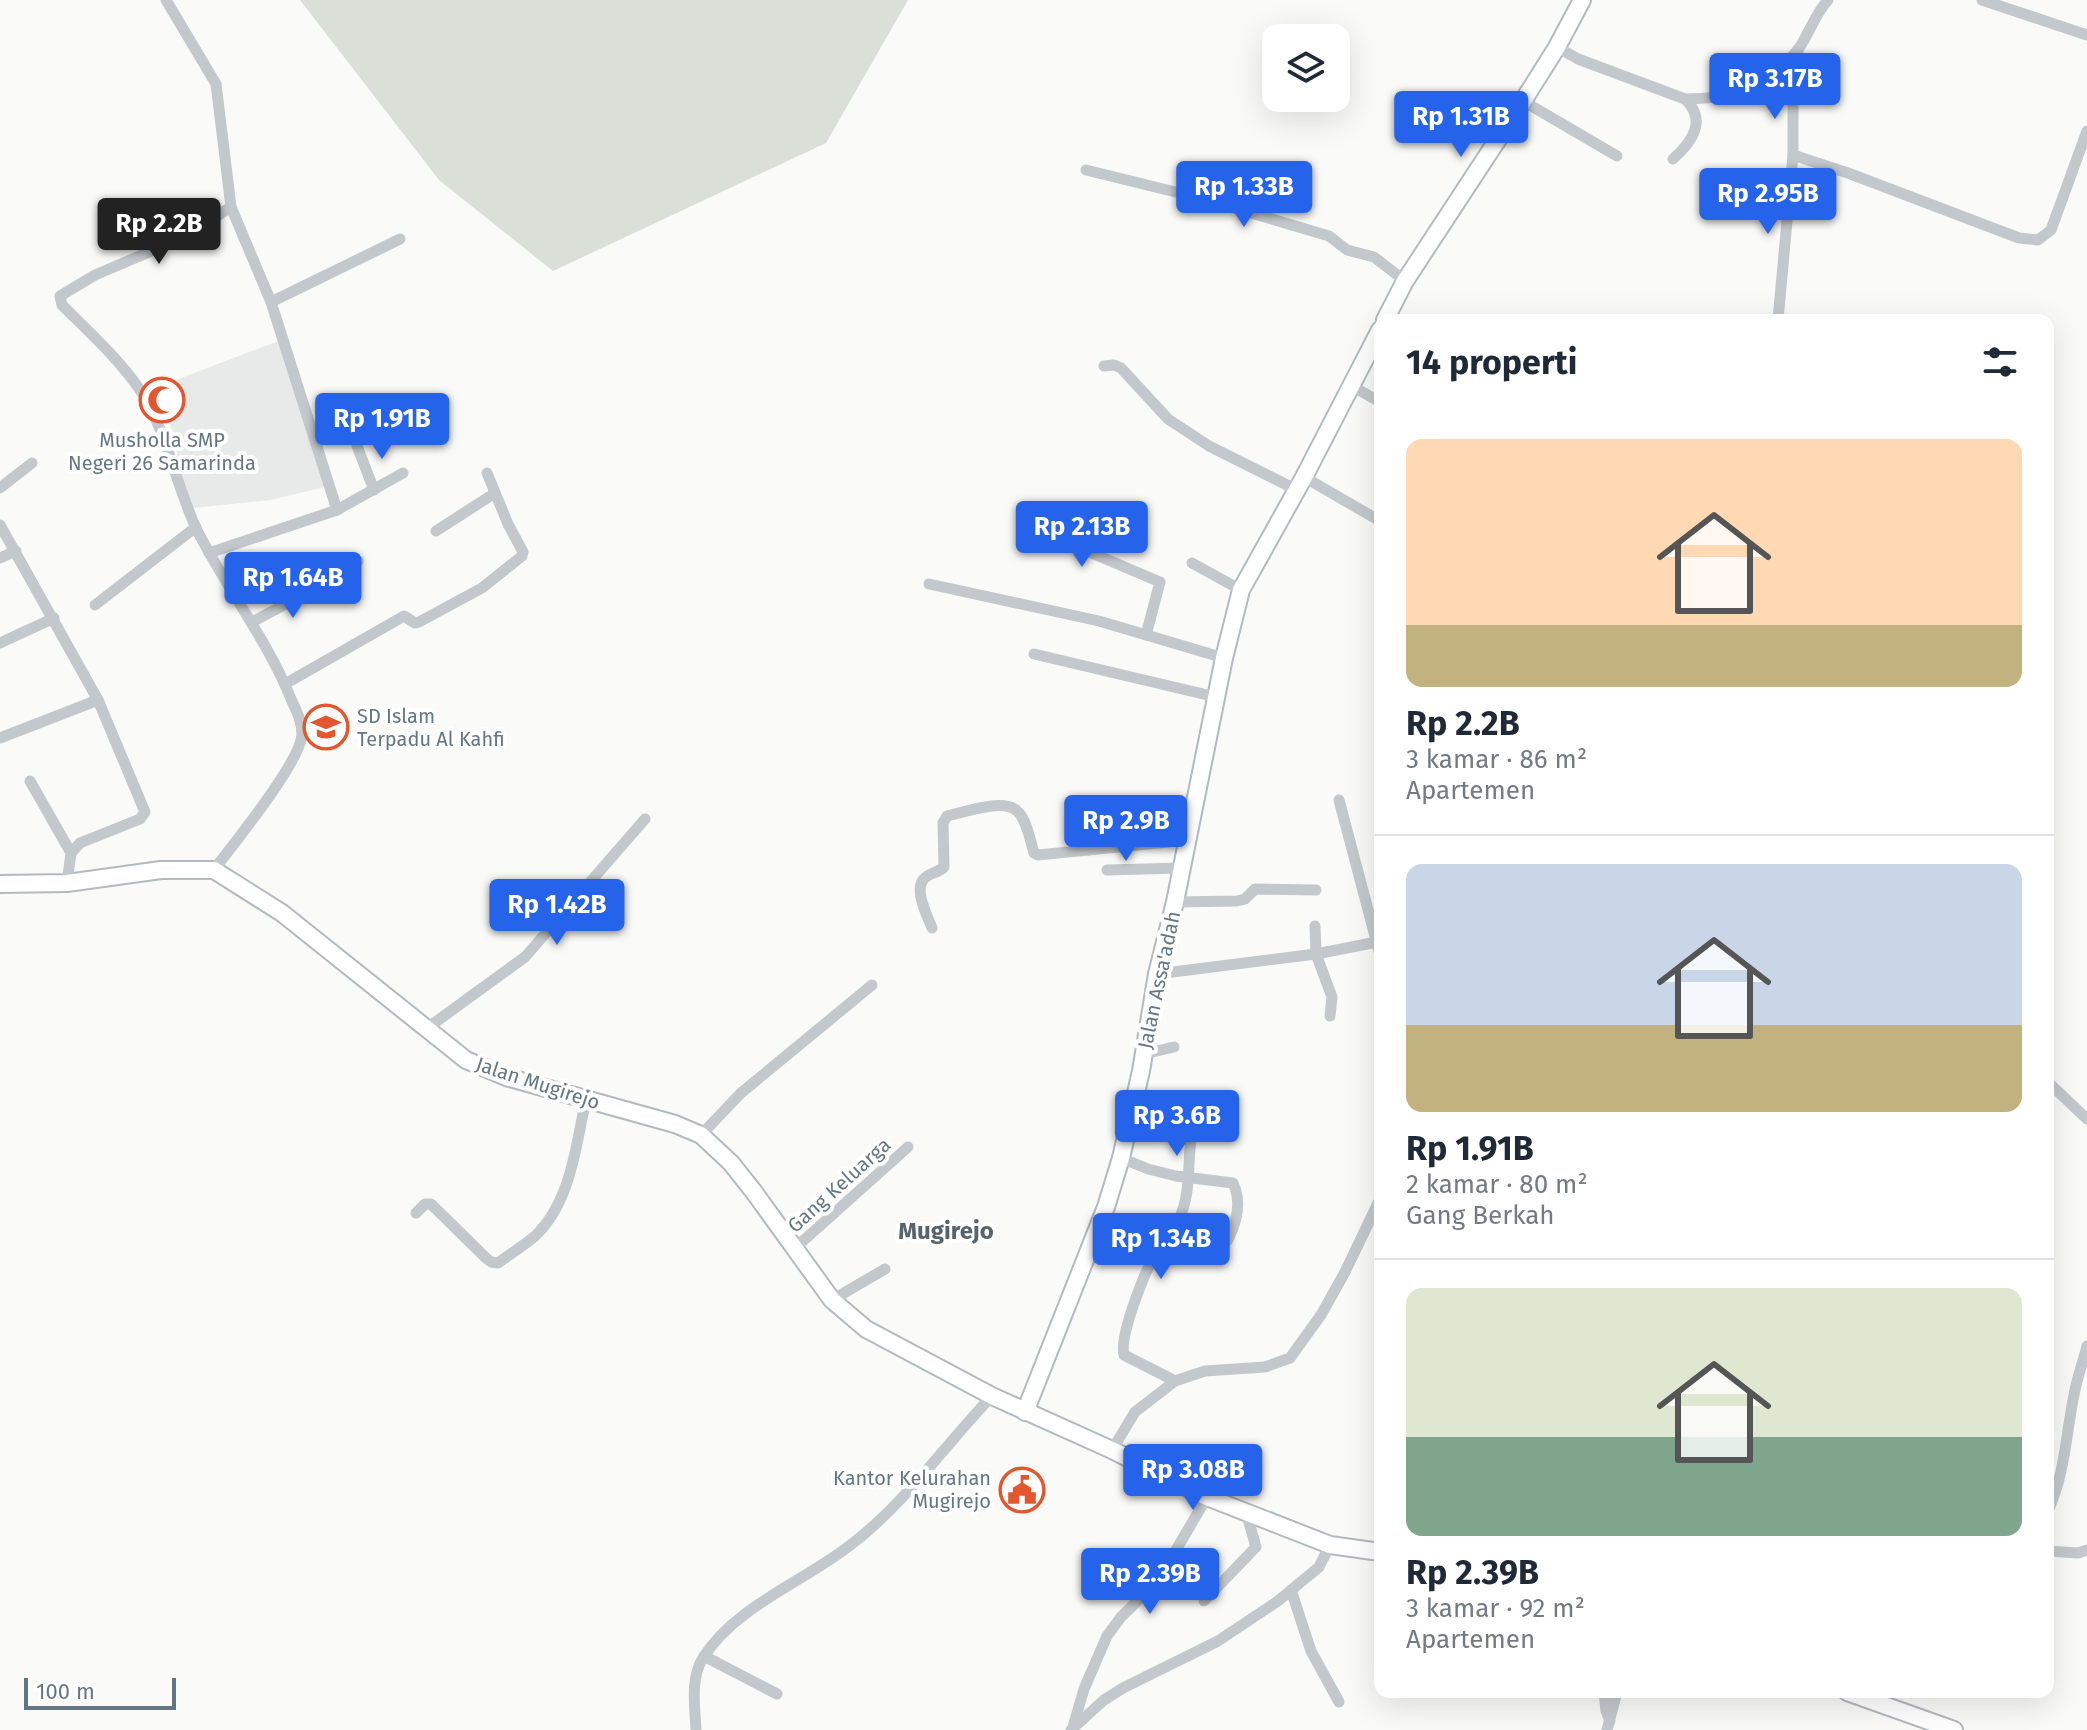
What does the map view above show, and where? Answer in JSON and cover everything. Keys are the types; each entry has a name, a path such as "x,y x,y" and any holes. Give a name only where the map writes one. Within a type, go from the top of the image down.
{"street":[{"path":"166,0 216,84 231,207 271,302 337,510"},
{"path":"1388,314 1405,281 1557,47 1582,0"},
{"path":"1685,99 1746,91 1767,78 1798,49 1828,0"},
{"path":"1982,0 2087,35"},
{"path":"1557,47 1578,59 1685,99 1696,109 1698,119 1685,149 1673,159"},
{"path":"1779,314 1793,155 1793,86 1798,49"},
{"path":"1523,101 1617,156"},
{"path":"1793,155 2019,238 2038,240 2051,230 2087,131"},
{"path":"1086,170 1204,199 1329,236 1347,250 1374,257 1405,281"},
{"path":"0,884 67,883 161,870 214,870 294,759 300,744 300,721 285,684 196,527 164,434 151,409 138,387 62,305 60,296 95,275 182,238 231,207"},
{"path":"271,302 400,239"},
{"name":"Jalan Assa'adah","path":"1025,1412 1106,1207 1121,1158 1144,1054 1157,974 1241,590 1374,342"},
{"path":"1104,366 1121,368 1168,419 1209,446 1374,518"},
{"path":"1352,386 1374,399"},
{"path":"357,446 374,490"},
{"path":"0,488 32,463"},
{"path":"209,553 337,510 403,473"},
{"path":"285,684 404,616 417,623 482,588 522,556 523,552 487,473"},
{"path":"436,531 495,493"},
{"path":"1101,511 1087,551 1160,581 1146,635"},
{"path":"0,525 98,700 145,812 140,819 80,843 71,853 67,883"},
{"path":"95,605 196,527"},
{"path":"0,558 16,551"},
{"path":"252,622 318,587 335,573 358,561"},
{"path":"1192,563 1241,590"},
{"path":"929,584 1099,621 1224,658"},
{"path":"0,643 54,618"},
{"path":"1034,654 1216,697"},
{"path":"0,738 98,700"},
{"path":"30,781 71,853"},
{"path":"1339,800 1374,931"},
{"path":"1070,805 1079,808 1088,850"},
{"path":"932,928 920,894 921,883 944,867 943,823 947,816 979,808 1011,807 1022,818 1034,853 1049,855 1188,840"},
{"path":"426,1029 525,957 645,819"},
{"path":"1107,870 1182,868"},
{"name":"Jalan Mugirejo","path":"214,870 282,913 466,1060 480,1067 675,1124 701,1135 731,1163 832,1300 866,1329 992,1396 1207,1497 1330,1545 1374,1551"},
{"path":"1175,902 1237,901 1245,899 1255,889 1316,890"},
{"path":"1315,926 1316,954 1332,997 1330,1016"},
{"path":"1157,974 1316,954 1374,943"},
{"path":"701,1135 741,1093 872,985"},
{"path":"1144,1054 1174,1047"},
{"path":"2054,1088 2087,1119"},
{"path":"416,1213 425,1204 431,1204 486,1258 498,1263 534,1236 559,1201 570,1172 586,1099"},
{"path":"1175,1381 1124,1355 1122,1350 1144,1276 1180,1218 1189,1178 1193,1127 1198,1123 1231,1128"},
{"name":"Gang Keluarga","path":"794,1249 908,1147"},
{"path":"1121,1158 1148,1169 1233,1183 1238,1207 1236,1224 1228,1240"},
{"path":"1112,1450 1135,1412 1175,1381 1205,1371 1265,1367 1290,1358 1321,1315 1374,1212"},
{"path":"832,1300 885,1269"},
{"path":"2054,1498 2074,1393 2087,1346"},
{"path":"696,1730 696,1676 704,1656 733,1624 826,1563 877,1523 992,1396"},
{"path":"1072,1729 1084,1689 1107,1636 1121,1617 1158,1581 1207,1497"},
{"path":"1204,1601 1256,1547 1246,1512"},
{"path":"1072,1729 1113,1694 1218,1641 1291,1590 1319,1567 1330,1545"},
{"path":"2054,1551 2078,1553 2087,1550"},
{"path":"1291,1590 1311,1651 1339,1702"},
{"path":"704,1656 777,1694"},
{"path":"1605,1698 1608,1726"},
{"path":"1608,1726 1615,1698"},
{"path":"1864,1698 1954,1730"}],"shaded area":[{"path":"300,0 908,0 826,143 553,271 439,180"},
{"path":"284,339 329,486 271,500 193,508 170,424 152,407 144,392"}],"place":[{"name":"Musholla SMP Negeri 26 Samarinda","path":"162,400"},
{"name":"SD Islam Terpadu Al Kahfi","path":"326,727"},
{"name":"Kantor Kelurahan Mugirejo","path":"1022,1490"}],"district":[{"name":"Mugirejo","path":"946,1231"}]}
